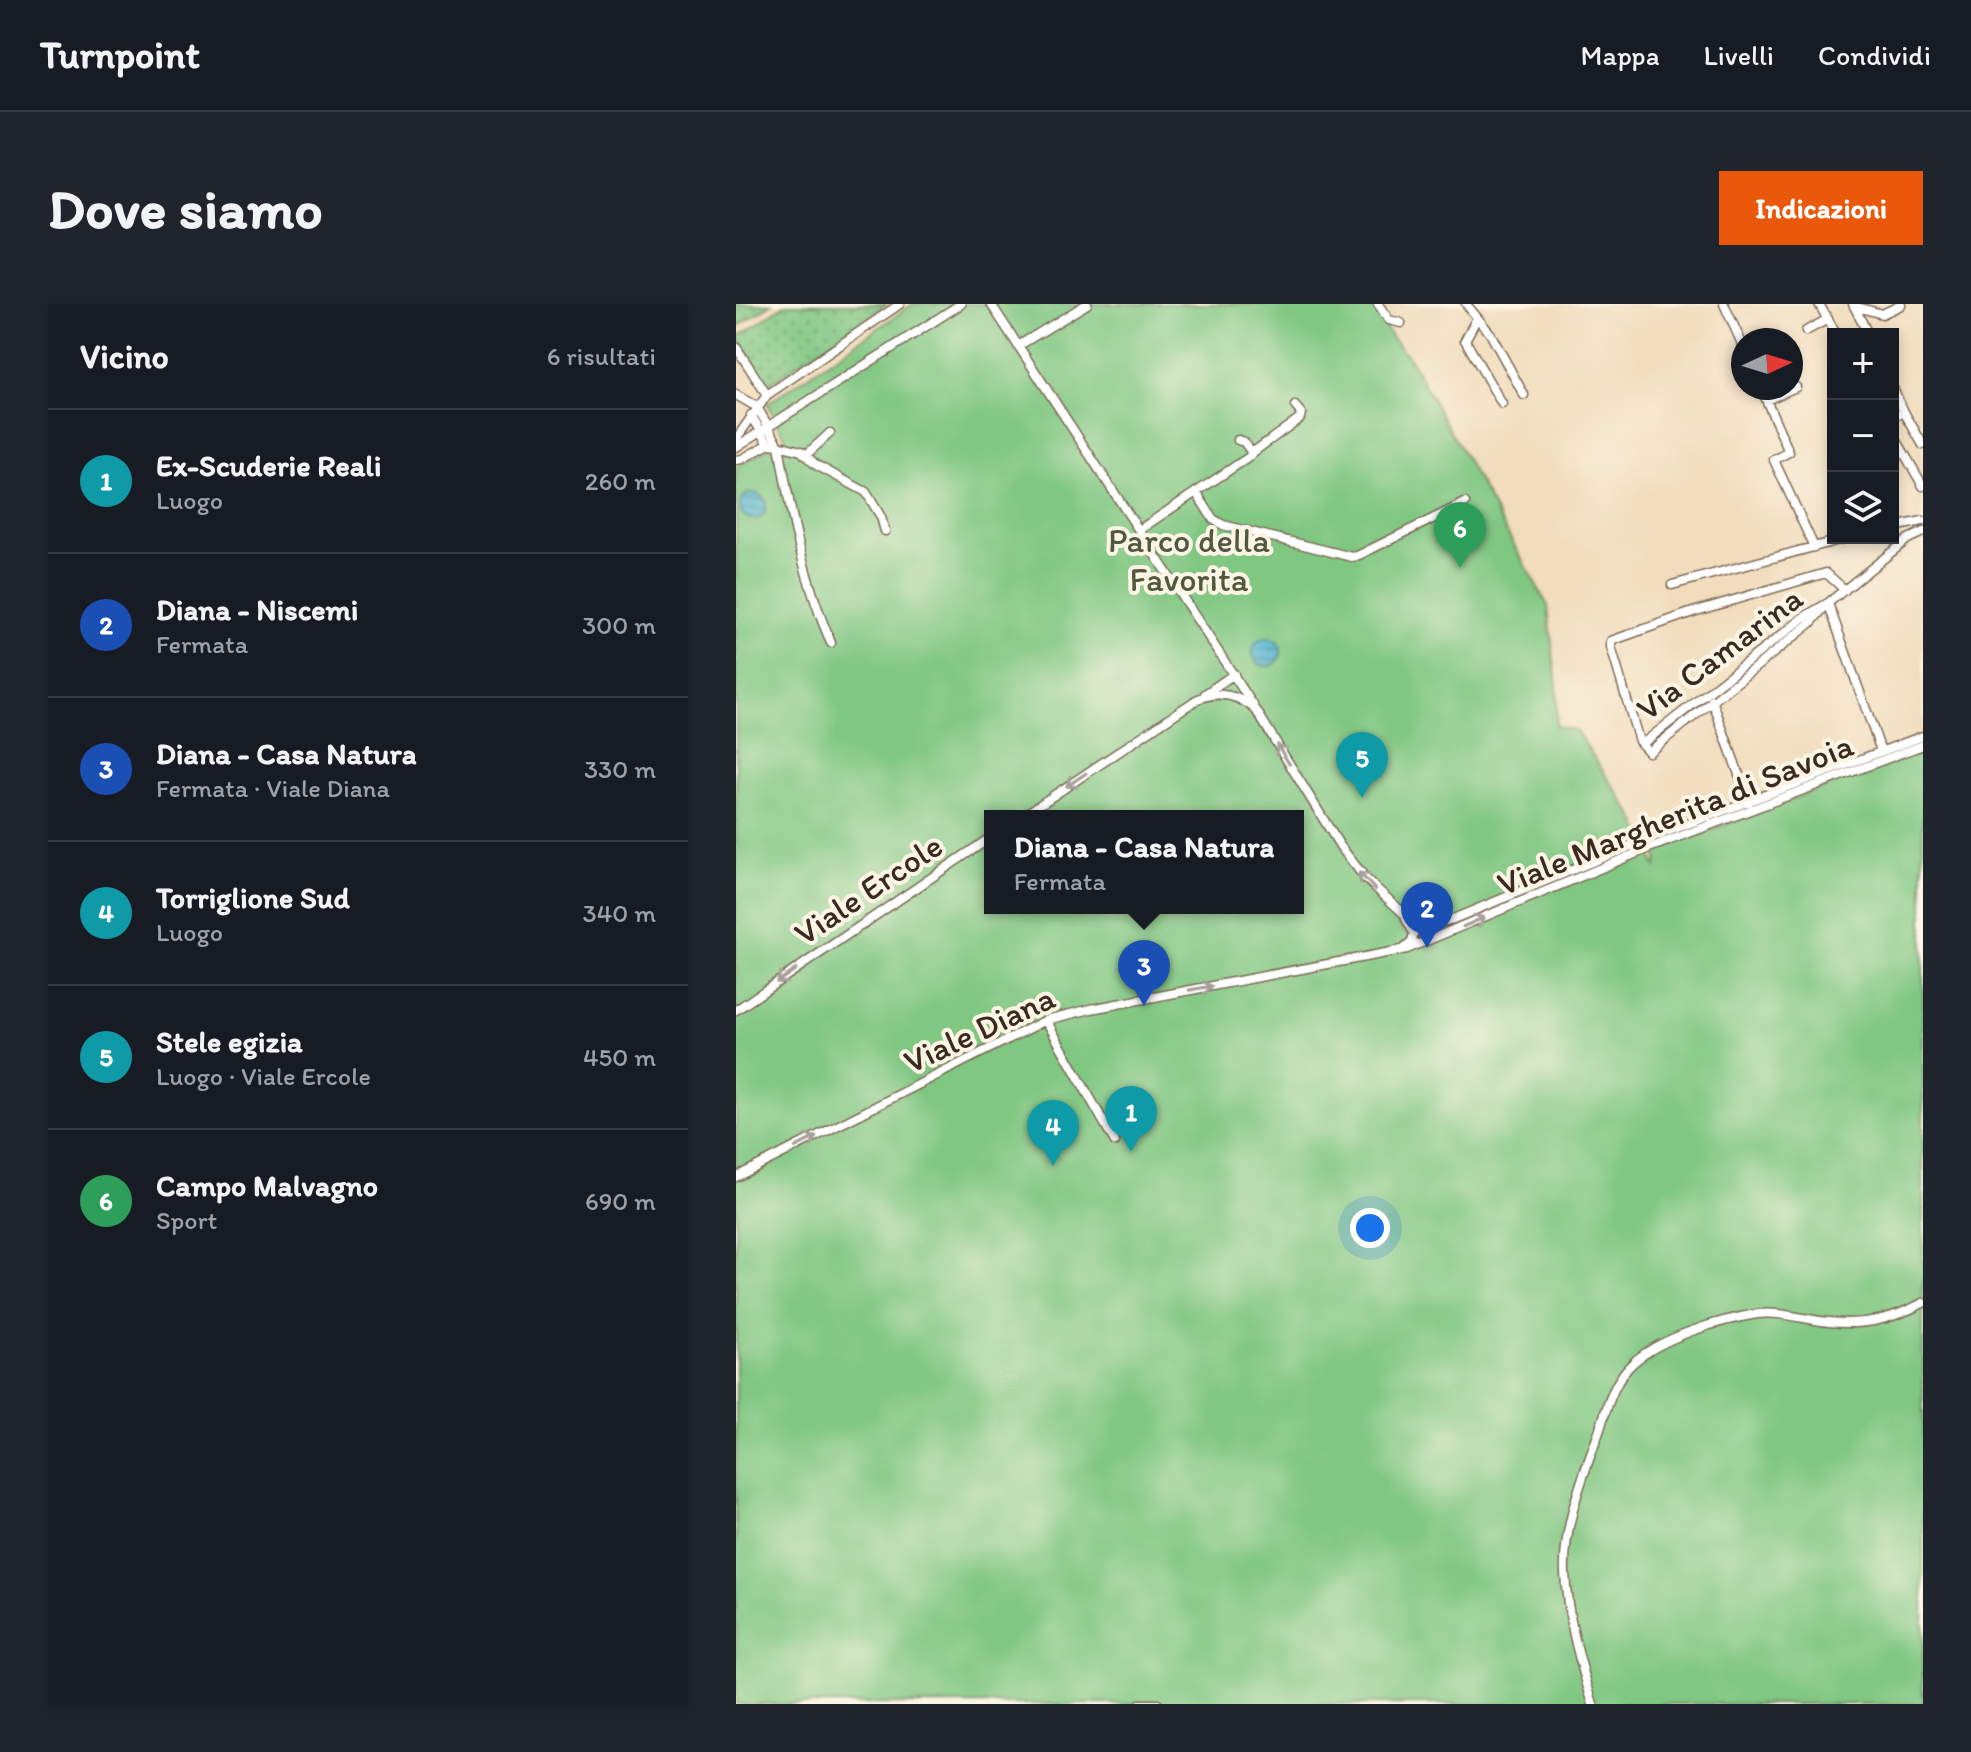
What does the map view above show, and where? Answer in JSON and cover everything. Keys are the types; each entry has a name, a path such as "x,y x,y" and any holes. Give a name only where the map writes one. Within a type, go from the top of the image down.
{"street":[{"path":"736,439 767,395 900,304"},
{"path":"736,447 961,304"},
{"path":"986,304 1018,346 1234,674 1356,868 1403,916 1414,933 1409,946 1401,951"},
{"path":"1018,346 1087,304"},
{"path":"1378,304 1389,320 1401,323"},
{"path":"1466,304 1490,333 1524,395"},
{"path":"1724,304 1735,328"},
{"path":"1819,304 1833,328"},
{"path":"1854,305 1882,314 1901,305"},
{"path":"1854,305 1865,328"},
{"path":"1477,318 1465,340 1502,404"},
{"path":"1806,331 1828,319"},
{"path":"736,347 767,395"},
{"path":"736,395 754,411 779,445 789,507 813,599 831,643"},
{"path":"1766,400 1789,452 1774,460 1814,547"},
{"path":"1898,400 1923,445"},
{"path":"1139,530 1239,464 1300,418 1301,413 1295,406"},
{"path":"1899,415 1904,412"},
{"path":"765,429 769,444"},
{"path":"806,455 830,433"},
{"path":"1238,440 1244,442 1252,453"},
{"path":"736,460 769,444 806,455 816,465 866,492 881,517 885,531"},
{"path":"1899,445 1923,486"},
{"path":"1196,492 1213,519 1223,525 1341,556 1357,556 1465,503"},
{"path":"1899,526 1923,521"},
{"name":"Via Camarina","path":"1828,603 1811,623 1649,752 1642,744 1908,539 1923,532"},
{"path":"1672,585 1827,543"},
{"path":"1642,744 1611,641 1693,612 1823,574 1832,575 1845,590"},
{"path":"1828,603 1881,751"},
{"path":"1032,810 1234,674"},
{"path":"1707,693 1713,701 1749,802"},
{"path":"1196,700 1215,695 1232,696 1242,699 1256,710"},
{"name":"Viale Margherita di Savoia","path":"1403,916 1425,925 1453,919 1639,843 1923,736"},
{"name":"Viale Margherita di Savoia","path":"1401,951 1649,848 1923,745"},
{"name":"Viale Ercole","path":"736,1010 984,842"},
{"name":"Viale Diana","path":"736,1177 1046,1020 1104,1006 1401,951"},
{"path":"1046,1020 1115,1142"},
{"path":"1593,1704 1572,1621 1565,1573 1567,1544 1582,1481 1615,1385 1632,1363 1658,1346 1704,1327 1758,1314 1784,1314 1830,1322 1862,1322 1890,1318 1923,1303"},
{"path":"1140,1704 1158,1704"}],"green space":[{"path":"736,304 771,304 736,328"},
{"path":"786,304 887,304 768,384 738,337"},
{"name":"Parco della Favorita","path":"913,304 1373,304 1391,337 1410,359 1548,606 1557,687 1556,726 1576,731 1635,818 1656,867 1658,860 1654,851 1923,750 1923,1704 736,1704 736,467 786,438 767,404"}],"water":[{"path":"753,493 763,496 766,506 763,516 753,519 743,516 740,506 743,496"},
{"path":"1267,638 1277,642 1281,652 1277,662 1267,666 1257,662 1253,652 1257,642"}],"place":[{"name":"Campo Malvagno","path":"1460,568"},
{"name":"Stele egizia","path":"1362,798"},
{"name":"Diana - Niscemi","path":"1427,948"},
{"name":"Diana - Casa Natura","path":"1144,1006"},
{"name":"Ex-Scuderie Reali","path":"1131,1152"},
{"name":"Torriglione Sud","path":"1053,1166"}]}
